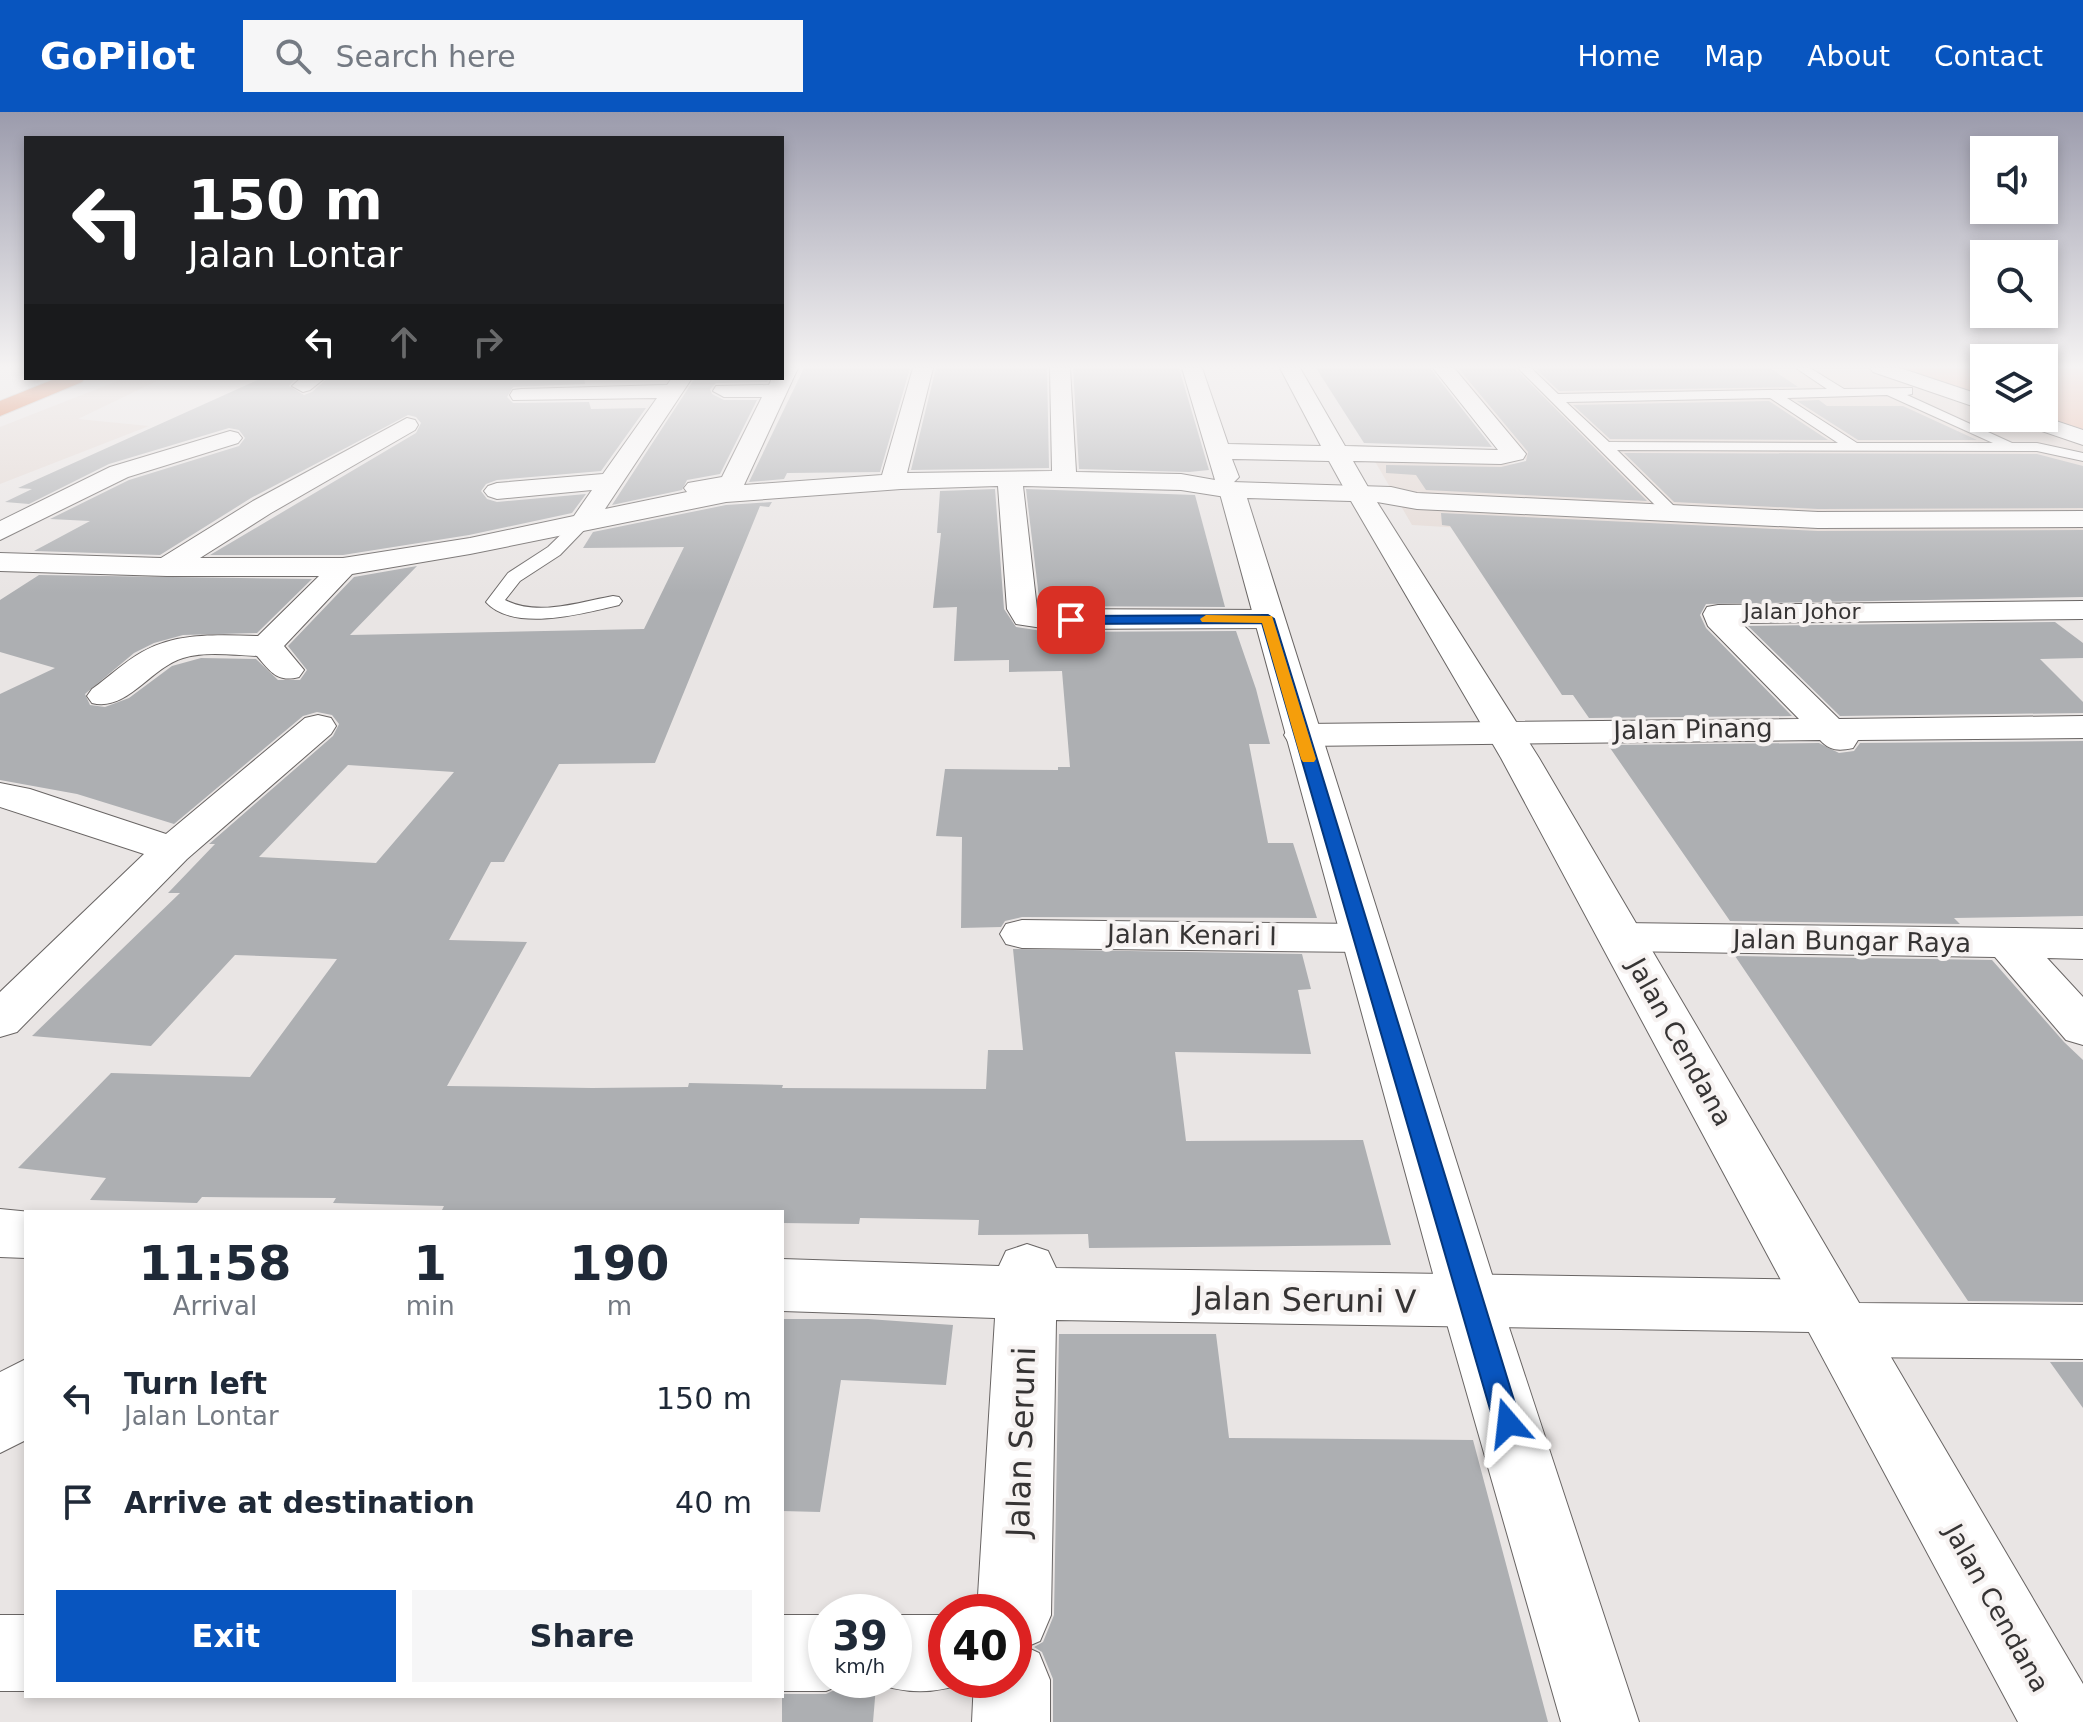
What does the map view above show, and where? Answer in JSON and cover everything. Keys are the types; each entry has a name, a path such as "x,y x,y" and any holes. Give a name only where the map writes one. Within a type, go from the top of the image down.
{"street":[{"path":"0,532 119,472 213,443"},
{"path":"167,567 262,507 375,443"},
{"path":"582,523 638,443"},
{"path":"732,484 751,443"},
{"path":"894,474 902,443"},
{"path":"1063,443 1064,472"},
{"path":"1215,443 1467,1289 1600,1722"},
{"name":"Jalan Cendana","path":"1332,443 1359,494 1512,745 2061,1722"},
{"path":"0,562 167,567 343,567 470,546 726,494 901,481 1010,478 1181,482 1336,451 1501,457 1514,454 1505,443"},
{"path":"639,494 732,484 894,474 1224,471 1417,501 1666,507 1818,520 2083,512"},
{"path":"1010,478 1022,609 1027,617 1049,620 1268,619"},
{"path":"497,491 612,481"},
{"path":"1962,516 2083,519"},
{"path":"0,589 36,564"},
{"path":"104,696 167,652 201,646 277,658 306,608 343,567"},
{"name":"Jalan Johor","path":"1855,755 1719,619 1718,614 2083,610"},
{"path":"1,1018 172,850 318,726"},
{"name":"Jalan Pinang","path":"1678,743 1829,727 2083,727"},
{"name":"Jalan Pinang","path":"1306,748 1678,743 1855,755 2083,756"},
{"path":"8,796 172,850"},
{"name":"Jalan Kenari I","path":"1022,934 1363,938"},
{"name":"Jalan Bungar Raya","path":"1621,937 2083,944"},
{"path":"2008,943 2083,1028"},
{"path":"0,1233 24,1234"},
{"path":"0,1256 24,1257"},
{"name":"Jalan Seruni V","path":"784,1261 1028,1282"},
{"name":"Jalan Seruni V","path":"784,1285 1028,1282 1467,1289 1826,1304 2083,1332"},
{"name":"Jalan Seruni","path":"1015,1594 1028,1282"},
{"path":"0,1422 24,1392"},
{"path":"0,1653 24,1653"},
{"path":"784,1653 808,1653"},
{"path":"1011,1722 1012,1698"}],"lane":[{"path":"1602,443 1666,507"},
{"path":"1848,443 1854,447"},
{"path":"2006,443 2012,446"},
{"path":"1605,446 2012,446 2062,450 2083,457"},
{"path":"582,523 552,552 516,573 502,587 495,602 507,610 535,614 613,601"}],"shaded area":[{"path":"0,443 105,443 0,484"},
{"path":"1512,443 2083,443 2083,554 1878,553 1412,525 1373,458 1530,465"}],"building":[{"path":"118,443 179,443 109,464 29,504 5,502 32,489 18,488"},
{"path":"241,443 355,443 251,498 160,555 34,551 90,521 50,519 129,480"},
{"path":"399,443 621,443 601,471 497,480 486,484 481,491 487,499 497,502 586,494 572,513 469,535 343,555 210,555"},
{"path":"652,443 735,443 720,474 687,480 682,490 612,505"},
{"path":"768,443 888,443 880,472 787,473 784,479 749,482"},
{"path":"918,443 1049,443 1049,468 911,470"},
{"path":"1077,443 1201,443 1209,470 1189,472 1079,469"},
{"path":"1368,443 1489,443 1492,447"},
{"path":"1521,443 1590,443 1647,501 1426,490 1416,475 1386,473 1386,465 1501,467 1526,461 1528,452"},
{"path":"1624,453 2037,454 2083,466 2083,508 1818,509 1674,502"},
{"path":"995,489 1004,609 1016,627 1049,632 1236,631 1256,689 1270,744 1249,744 1268,843 1293,843 1317,918 1022,917 1005,921 1001,927 961,928 962,837 936,836 945,769 1058,770 1058,767 1070,767 1062,671 1009,672 1009,660 954,661 957,607 933,608 941,533 937,533 940,491"},
{"path":"1026,489 1195,495 1225,607 1040,606"},
{"path":"772,502 769,507 760,506 655,763 559,764 504,862 491,862 449,940 527,942 447,1086 688,1087 689,1083 783,1085 782,1088 986,1089 988,1050 1023,1050 1013,949 1302,954 1311,989 1298,990 1311,1054 1175,1052 1186,1141 1363,1140 1391,1245 1089,1248 1088,1234 978,1235 979,1220 860,1218 859,1224 784,1223 784,1210 442,1210 444,1206 333,1203 336,1198 202,1197 197,1203 90,1200 106,1178 18,1168 111,1073 250,1077 337,959 235,955 151,1046 32,1036 180,893 168,893 215,844 209,844 333,736 339,724 332,715 317,712 303,716 174,824 77,794 0,780 0,694 55,668 0,652 0,600 39,575 312,579 257,633 183,635 154,643 134,653 85,694 90,705 105,707 129,698 172,666 201,658 256,659 278,680 300,680 307,670 288,646 354,577 417,566 350,635 644,629 684,547 583,548 593,532 726,505","holes":["348,765 454,772 376,863 259,857"]},
{"path":"1441,513 1818,531 2083,530 2083,597 1706,604 1700,615 1706,628 1792,716 1589,718 1573,695 1562,695 1450,526 1442,525"},
{"path":"2055,622 2083,643 2083,658 2040,659 2083,702 2083,713 1840,716 1748,626"},
{"path":"2083,741 2083,916 1954,918 1960,924 1730,921 1608,745 1819,743 1839,753 1854,751 1860,743"},
{"path":"1735,956 1992,960 2083,1060 2083,1302 1968,1301"},
{"path":"784,1319 868,1319 953,1325 946,1385 841,1380 820,1512 784,1511"},
{"path":"1059,1334 1216,1334 1229,1438 1473,1440 1548,1722 1053,1722 1053,1679 1042,1652 1034,1647 1043,1642 1054,1615"},
{"path":"2050,1362 2083,1362 2083,1408"},
{"path":"784,1694 808,1694 808,1698 875,1698 873,1722 782,1722"}],"slow traffic":[{"path":"1206,619 1268,619 1309,759"}],"route":[{"path":"1071,620 1268,619 1508,1423"}]}
